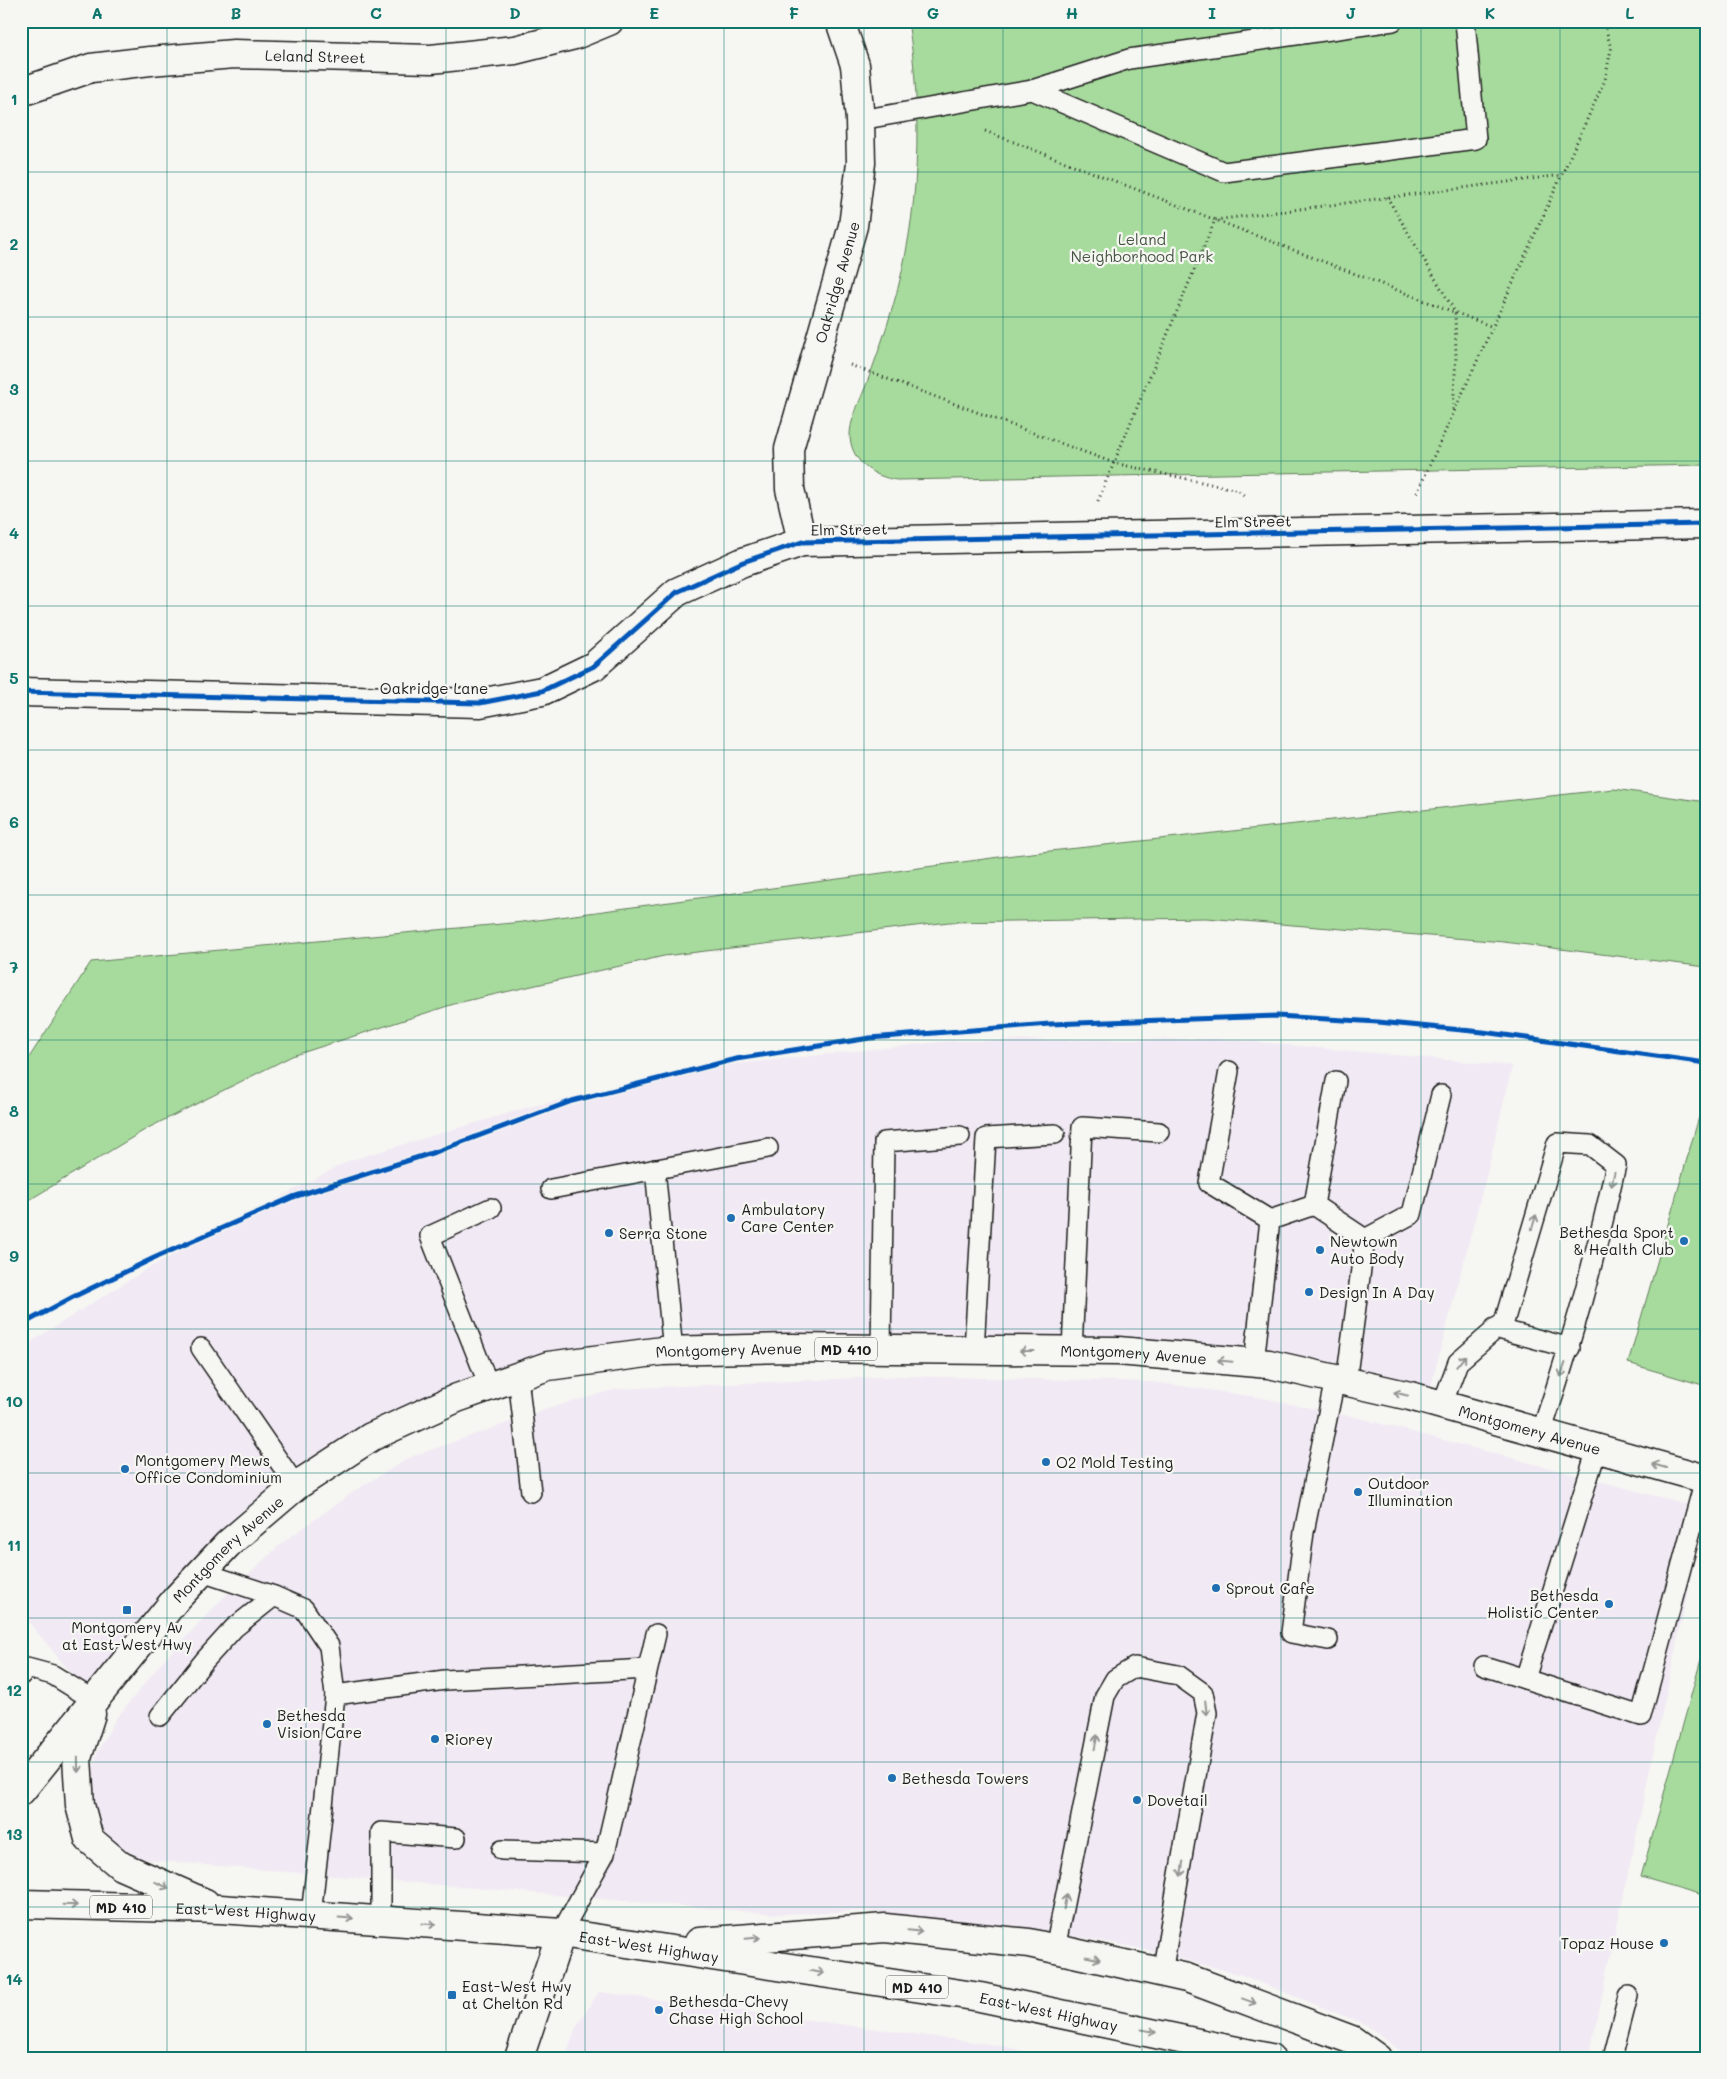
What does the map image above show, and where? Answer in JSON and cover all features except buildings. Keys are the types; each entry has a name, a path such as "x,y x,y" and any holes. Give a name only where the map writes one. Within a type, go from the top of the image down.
{"main road":[{"name":"Leland Street","path":"21,92 91,68 150,61 234,54 431,58 515,50 575,35 609,21"},
{"name":"Oakridge Avenue","path":"802,542 790,489 789,449 853,226 861,163 860,120 855,65 840,21"},
{"name":"Elm Street","path":"802,542 1706,524"},
{"name":"Oakridge Lane","path":"21,692 480,703 533,693 542,691 594,666 678,592 743,562 802,542"},
{"name":"Montgomery Avenue","path":"21,1791 95,1702 176,1599 228,1544 296,1486 371,1437 457,1398 548,1366 673,1351 881,1349 1118,1352 1254,1363 1340,1380 1442,1405 1706,1479"},
{"path":"95,1702 78,1758 80,1805 89,1839 121,1866 220,1909"},
{"name":"East-West Highway","path":"21,1904 220,1909 562,1933 980,1997 1270,2058"},
{"path":"652,1946 885,1928 1029,1943 1187,1978 1352,2040 1377,2058"},
{"path":"519,2058 562,1933"}],"lane":[{"path":"860,120 1032,90 1129,60 1392,21"},
{"path":"1032,90 1224,172 1476,139 1465,21"},
{"path":"1229,1071 1209,1183 1270,1220"},
{"path":"1314,1205 1336,1081"},
{"path":"1365,1239 1412,1214 1441,1096"},
{"path":"1072,1351 1082,1127 1159,1132"},
{"path":"974,1350 986,1138 1055,1134"},
{"path":"881,1349 884,1142 960,1136"},
{"path":"1442,1405 1458,1362 1504,1322 1557,1143 1590,1144 1616,1165 1603,1227 1570,1348 1541,1433"},
{"path":"551,1189 768,1148"},
{"path":"655,1169 673,1351"},
{"path":"1270,1220 1314,1205"},
{"path":"1314,1205 1365,1239"},
{"path":"489,1386 430,1236 491,1208"},
{"path":"1254,1363 1270,1220"},
{"path":"1328,1640 1291,1633 1304,1532 1340,1380 1365,1239"},
{"path":"1495,1328 1570,1348"},
{"path":"201,1348 296,1486"},
{"path":"518,1377 531,1492"},
{"path":"1525,1679 1597,1449"},
{"path":"1484,1666 1641,1716 1706,1479"},
{"path":"202,1572 274,1596 304,1609 329,1646 336,1694 311,1916"},
{"path":"160,1716 205,1660 234,1628 274,1596"},
{"path":"562,1933 606,1854 656,1634"},
{"path":"1055,1949 1106,1696 1115,1679 1135,1667 1178,1675 1203,1693 1207,1713 1162,1973"},
{"path":"21,1675 27,1668 52,1675 95,1702"},
{"path":"336,1694 445,1680 647,1670"},
{"path":"381,1920 380,1832 456,1838"},
{"path":"502,1850 606,1854"},
{"path":"1612,2058 1628,1996"}],"path":[{"path":"1414,501 1605,80 1611,49 1604,21"},
{"path":"976,128 1493,327"},
{"path":"1215,220 1562,175"},
{"path":"1387,197 1455,312 1456,357 1453,415"},
{"path":"1096,507 1215,220"},
{"path":"846,363 1114,463 1238,490 1248,499"}],"shaded area":[{"path":"1223,1039 1512,1066 1488,1169 1427,1401 1118,1351 548,1366 296,1486 95,1701 21,1613 21,1348 147,1269 348,1161 533,1106 727,1065 951,1041"},
{"path":"904,1376 1152,1382 1257,1397 1359,1418 1705,1509 1589,2058 1410,2058 1367,2025 1239,1974 1134,1947 1015,1926 864,1911 777,1914 137,1859 120,1851 102,1828 94,1809 90,1791 93,1768 98,1751 115,1720 162,1662 226,1595 282,1543 359,1488 411,1457 553,1407 617,1389"},
{"name":"Bethesda-Chevy Chase High School","path":"599,1992 1003,2046 1054,2058 565,2058 576,2027"}],"green space":[{"name":"Leland Neighborhood Park","path":"908,21 1706,21 1706,465 897,480 880,476 866,467 855,455 850,432 890,316 909,236 914,200 917,129 913,57"},
{"path":"1614,789 1706,802 1706,967 1504,942 1206,918 949,922 664,956 457,1003 292,1056 148,1128 21,1205 21,1070 91,962 523,922 1014,855"},
{"name":"Bethesda Sport & Health Club","path":"1699,1117 1706,1119 1706,1386 1628,1363"},
{"path":"1703,1652 1706,1653 1706,1896 1641,1877"}],"cycle path":[{"path":"21,692 480,703 542,691 594,666 677,592 743,562 802,542 1706,524"},
{"path":"21,1325 73,1297 154,1258 293,1197 438,1151 572,1101 736,1059 870,1038 1050,1024 1277,1016 1378,1022 1483,1032 1706,1063"}],"place":[{"name":"Ambulatory Care Center","path":"731,1218"},
{"name":"Serra Stone","path":"609,1233"},
{"name":"Bethesda Sport & Health Club","path":"1684,1241"},
{"name":"Newtown Auto Body","path":"1320,1250"},
{"name":"Design In A Day","path":"1309,1292"},
{"name":"O2 Mold Testing","path":"1046,1462"},
{"name":"Montgomery Mews Office Condominium","path":"125,1469"},
{"name":"Outdoor Illumination","path":"1358,1492"},
{"name":"Sprout Cafe","path":"1216,1588"},
{"name":"Bethesda Holistic Center","path":"1609,1604"},
{"name":"Montgomery Av at East-West Hwy","path":"127,1610"},
{"name":"Bethesda Vision Care","path":"267,1724"},
{"name":"Riorey","path":"435,1739"},
{"name":"Bethesda Towers","path":"892,1778"},
{"name":"Dovetail","path":"1137,1800"},
{"name":"Topaz House","path":"1664,1943"},
{"name":"East-West Hwy at Chelton Rd","path":"452,1995"},
{"name":"Bethesda-Chevy Chase High School","path":"659,2010"}]}
